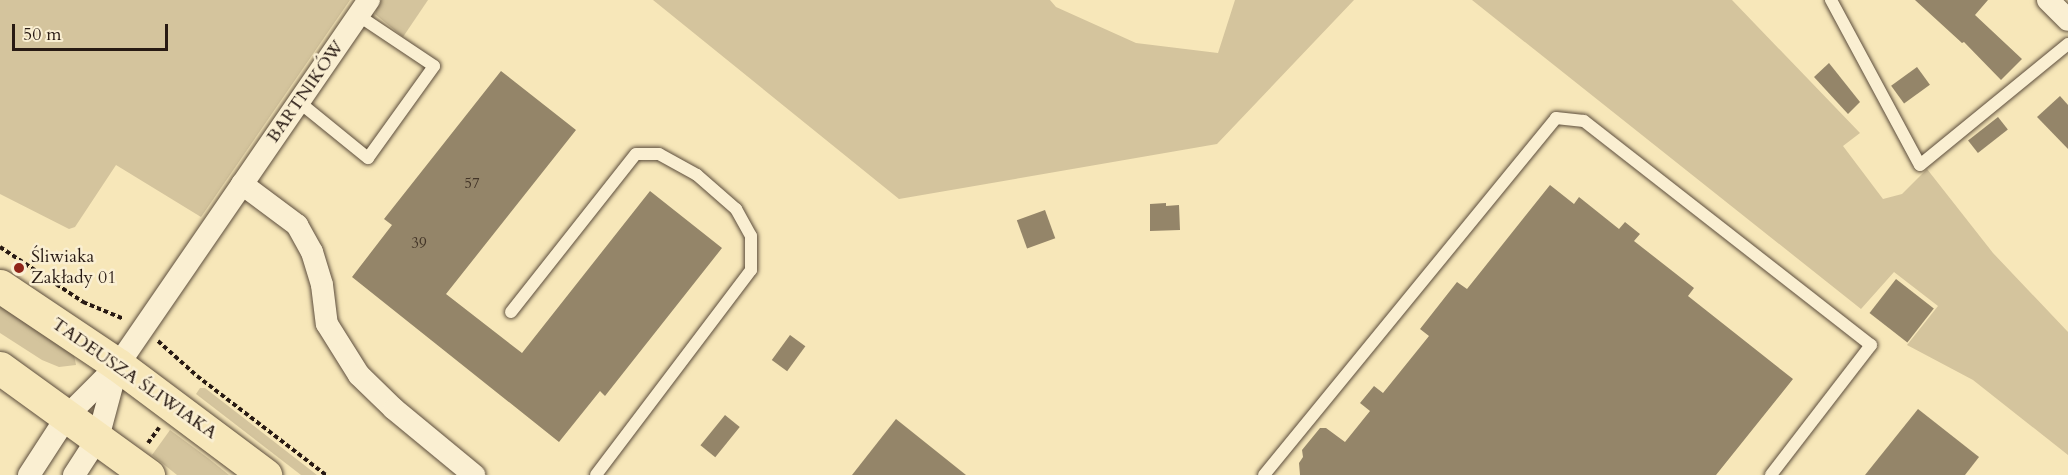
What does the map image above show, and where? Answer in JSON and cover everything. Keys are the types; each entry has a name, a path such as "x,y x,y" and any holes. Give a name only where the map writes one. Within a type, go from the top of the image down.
{"main road":[{"name":"TADEUSZA ŚLIWIAKA","path":"0,286 118,365 265,475"},
{"path":"0,368 98,438 146,462"}],"street":[{"path":"2048,0 2068,20"},
{"name":"BARTNIKÓW","path":"118,365 364,8"},
{"path":"242,184 297,225 312,252 319,274 327,324 359,375 394,409 474,475"},
{"path":"29,475 68,415 118,365"},
{"path":"74,475 98,438 118,365"}],"lane":[{"path":"1831,0 1920,165 2068,44"},
{"path":"299,102 368,158 434,66 364,8"},
{"path":"1264,475 1556,118 1584,121 1871,345 1771,475"},
{"path":"511,312 636,154 659,154 697,176 736,209 751,236 751,270 596,475"}],"path":[{"path":"0,247 83,302 131,322"},
{"path":"154,338 196,376 326,475"},
{"path":"146,462 161,425"}],"shaded area":[{"path":"0,0 350,0 201,217 116,165 75,227 69,229 0,194"},
{"path":"379,0 428,0 403,37 375,14"},
{"path":"653,0 1050,0 1056,7 1136,43 1218,53 1235,0 1354,0 1217,144 899,199"},
{"path":"1472,0 1732,0 1860,133 1843,146 1883,199 1902,194 1927,169 1993,253 2068,332 2068,455 1973,380 1907,345 1938,306 1894,272 1861,309"},
{"path":"0,299 74,355 76,365 59,367 42,360 0,333"},
{"path":"200,388 205,388 317,475 301,475 196,394"},
{"path":"170,430 229,475 177,475 152,455"}],"building":[{"path":"1915,0 1988,0 1975,15 2022,59 2001,80 1964,42 1962,43"},
{"path":"1829,63 1860,102 1848,114 1814,77"},
{"path":"1917,67 1930,85 1904,104 1891,86"},
{"path":"501,71 576,130 446,294 522,353 650,191 722,248 605,396 600,391 559,442 352,277 392,225 384,219"},
{"path":"2060,96 2068,105 2068,149 2037,117"},
{"path":"1998,117 2008,130 1978,153 1968,140"},
{"path":"1550,185 1574,204 1579,197 1619,229 1625,222 1640,234 1634,241 1694,288 1688,296 1793,379 1716,475 1300,475 1299,463 1303,457 1302,450 1320,428 1326,428 1345,442 1370,411 1360,403 1374,386 1383,393 1429,336 1420,329 1457,282 1467,289"},
{"path":"1166,203 1166,206 1179,205 1180,230 1150,231 1150,204"},
{"path":"1045,210 1055,238 1027,248 1017,220"},
{"path":"1896,279 1934,309 1907,342 1870,313"},
{"path":"790,335 805,346 787,371 772,360"},
{"path":"1918,409 1979,457 1965,475 1865,475"},
{"path":"725,415 740,427 715,457 700,445"},
{"path":"896,419 966,475 852,475"}],"place":[{"name":"Śliwiaka Zakłady 01","path":"19,268"}]}
